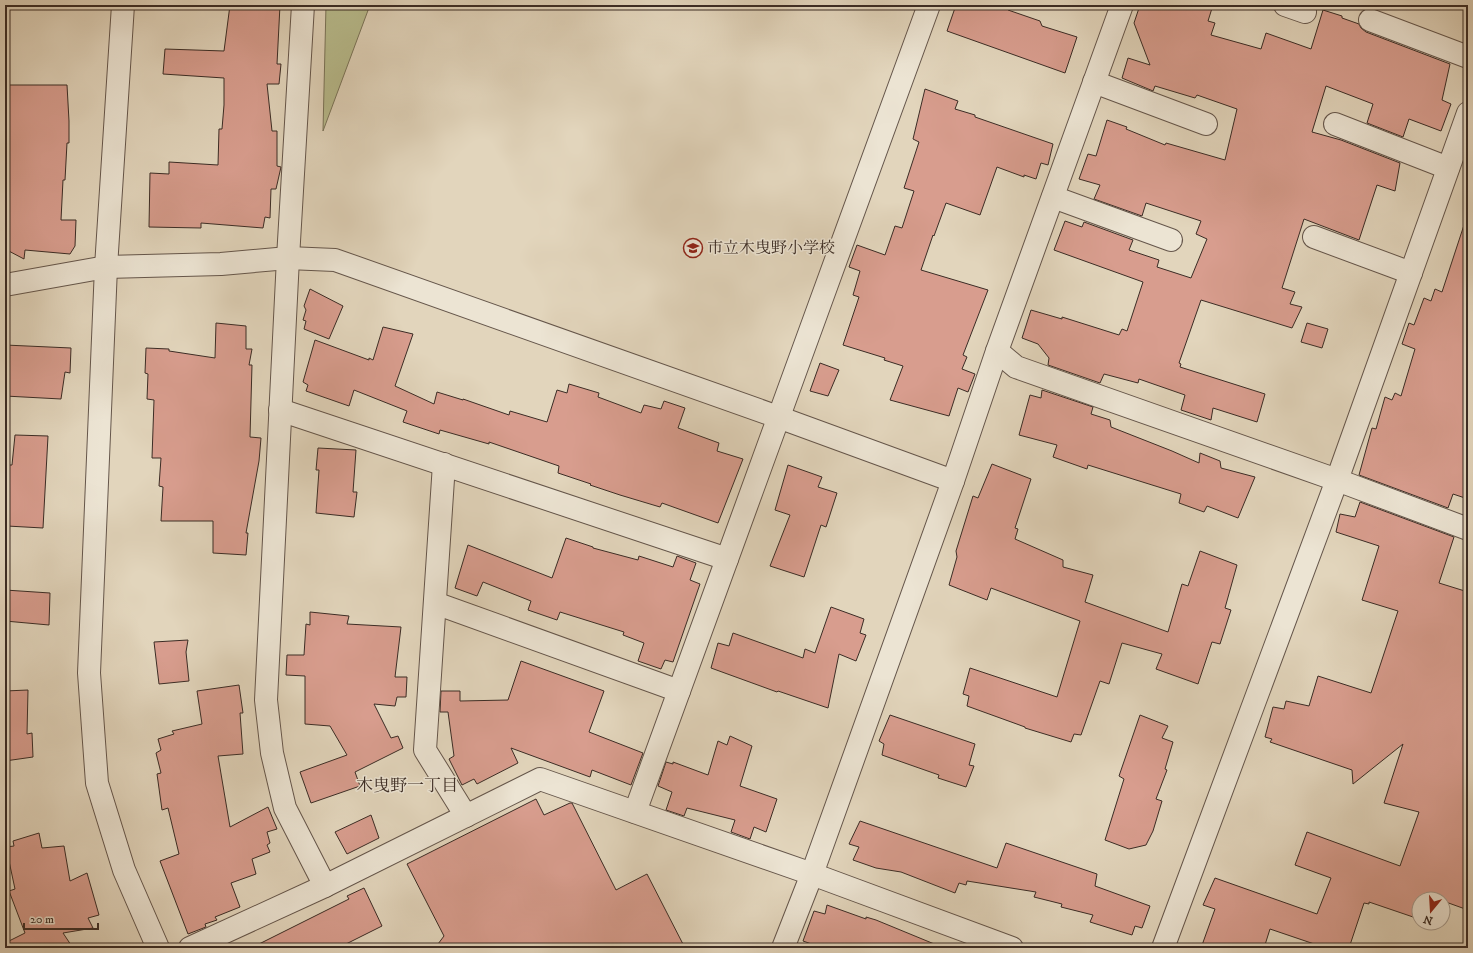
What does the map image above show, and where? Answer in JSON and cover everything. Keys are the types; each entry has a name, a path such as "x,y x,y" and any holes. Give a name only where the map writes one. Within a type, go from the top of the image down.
{"street":[{"path":"123,5 106,267 89,681 97,783 124,870 158,948"},
{"path":"303,5 288,258 266,700 272,753 285,808 325,886"},
{"path":"635,812 929,5"},
{"path":"783,948 812,874 953,481 997,351 1122,5"},
{"path":"1285,5 1305,12"},
{"path":"1370,20 1468,57"},
{"path":"1094,82 1206,124"},
{"path":"1163,948 1336,480 1468,113"},
{"path":"1335,124 1448,168"},
{"path":"1053,197 1172,240"},
{"path":"1314,237 1411,273"},
{"path":"5,285 106,267 221,264 288,258 335,260 778,417 953,481"},
{"path":"997,351 1016,367 1336,480 1468,529"},
{"path":"280,410 727,559"},
{"path":"444,464 425,750 466,816"},
{"path":"435,603 679,690"},
{"path":"190,948 325,886 540,779 812,874 1012,948"}],"green space":[{"path":"326,5 370,5 323,131"}],"building":[{"path":"230,5 280,5 277,64 281,64 279,84 267,84 272,131 277,131 277,166 281,167 276,189 271,189 270,218 265,217 263,228 201,223 201,228 149,227 150,173 169,174 169,162 218,165 219,129 222,129 224,78 163,74 165,49 224,51"},
{"path":"956,5 1008,5 1008,10 1040,21 1042,26 1077,37 1065,73 947,31"},
{"path":"1140,5 1213,5 1208,21 1215,23 1211,35 1261,49 1266,33 1311,49 1323,10 1342,16 1342,18 1359,24 1366,32 1450,64 1442,100 1451,104 1441,131 1409,119 1403,137 1367,123 1373,104 1326,86 1312,132 1341,140 1400,163 1395,191 1377,185 1359,240 1304,219 1282,288 1295,292 1290,304 1302,307 1292,328 1201,300 1179,363 1181,364 1180,367 1265,394 1257,422 1213,408 1211,420 1181,410 1185,395 1139,379 1138,383 1104,374 1100,383 1048,365 1049,358 1038,344 1022,338 1031,310 1062,319 1062,317 1119,335 1122,329 1127,331 1143,282 1054,250 1065,221 1082,227 1084,222 1133,240 1129,250 1159,260 1157,267 1191,278 1207,239 1196,234 1201,221 1146,203 1142,216 1094,199 1100,185 1079,179 1088,154 1096,156 1107,120 1127,127 1126,129 1165,145 1166,143 1225,160 1237,109 1197,95 1195,98 1155,86 1153,91 1122,78 1128,58 1150,65 1134,23"},
{"path":"5,85 67,85 69,143 67,143 65,180 63,180 61,220 76,220 75,246 70,254 25,250 24,259 5,249"},
{"path":"925,89 958,101 955,109 1053,144 1048,165 1041,163 1036,179 1024,175 1024,177 997,167 980,215 946,203 934,236 933,235 921,270 988,290 963,355 967,357 962,369 975,374 968,392 958,388 949,416 890,400 903,366 884,360 885,358 843,345 859,297 853,295 860,271 849,267 857,245 885,255 895,226 902,228 914,191 904,188 919,142 913,139"},
{"path":"1464,225 1468,225 1468,499 1453,494 1448,508 1359,475 1372,428 1376,429 1385,397 1392,400 1395,393 1401,396 1415,349 1402,344 1409,323 1414,325 1424,298 1431,301 1435,289 1442,292"},
{"path":"310,289 343,306 329,339 304,329 306,321 303,320 306,310 304,306"},
{"path":"216,323 246,326 246,349 252,349 249,365 252,365 250,437 261,438 259,461 246,533 248,533 246,555 213,553 213,521 161,521 163,487 159,486 161,458 152,458 154,400 147,399 148,374 145,373 146,348 169,349 169,351 215,358"},
{"path":"1307,323 1328,329 1322,348 1301,342"},
{"path":"383,327 413,334 395,386 434,404 437,392 463,399 509,415 510,411 547,422 557,390 567,393 569,384 599,393 598,397 641,413 644,405 661,409 664,401 685,408 678,428 719,443 717,451 743,459 718,523 662,503 660,507 590,485 591,484 558,473 559,466 489,442 489,444 440,430 439,434 403,422 407,411 354,390 349,406 306,391 308,385 303,382 315,340 369,360 369,358 373,360"},
{"path":"5,345 71,348 70,373 65,372 61,399 5,396"},
{"path":"820,363 839,370 828,396 810,391"},
{"path":"1042,390 1093,407 1091,414 1110,420 1111,427 1199,463 1200,453 1220,461 1221,468 1255,477 1238,518 1207,506 1204,512 1179,503 1181,494 1088,465 1087,469 1053,457 1057,445 1019,435 1030,395 1041,398"},
{"path":"15,435 48,436 43,528 7,526 7,465 12,465"},
{"path":"318,448 356,450 353,492 357,492 354,517 316,513 319,470 316,470"},
{"path":"992,464 1031,479 1015,528 1018,529 1015,539 1063,560 1063,567 1093,575 1085,602 1168,632 1182,584 1188,586 1200,551 1237,565 1225,608 1231,610 1220,644 1212,642 1198,684 1156,669 1162,654 1122,643 1109,684 1100,681 1081,735 1074,734 1071,742 1025,728 967,706 969,696 963,694 970,668 1057,697 1080,621 991,588 987,600 949,585 957,557 956,551 973,496 978,498"},
{"path":"788,465 822,477 818,487 837,493 826,527 821,525 804,577 770,566 790,515 775,510"},
{"path":"1360,502 1454,537 1439,583 1468,592 1468,910 1451,904 1451,891 1411,891 1411,916 1369,902 1369,904 1364,903 1349,948 1326,948 1270,929 1264,948 1201,948 1215,909 1203,905 1215,878 1317,914 1331,878 1295,865 1307,832 1400,866 1419,812 1384,803 1403,744 1353,784 1352,770 1270,742 1272,739 1265,737 1273,707 1284,709 1286,701 1309,706 1318,676 1371,693 1398,611 1362,600 1379,546 1336,532 1340,514 1355,517"},
{"path":"566,538 593,548 638,560 639,556 673,567 677,556 696,563 690,580 700,584 673,662 665,660 661,669 638,661 644,643 623,635 624,632 560,612 557,620 528,610 531,601 483,582 477,596 455,588 468,545 552,578"},
{"path":"5,590 50,593 49,625 5,621"},
{"path":"831,607 864,619 860,633 866,635 856,661 839,654 828,708 778,691 777,692 711,668 718,643 729,646 733,633 803,658 805,649 815,653"},
{"path":"310,612 349,616 347,624 401,627 395,677 407,677 406,697 397,697 395,706 374,704 391,738 398,736 403,748 355,772 360,786 311,803 300,772 347,755 330,726 305,724 305,676 286,675 287,655 304,655 306,624 310,625"},
{"path":"188,640 186,652 189,681 159,684 154,642"},
{"path":"521,661 604,691 589,732 643,753 631,785 592,770 590,777 511,748 518,763 477,784 474,779 462,785 449,759 454,756 448,712 440,712 441,691 460,691 460,701 508,700"},
{"path":"239,685 243,713 240,713 243,754 218,756 230,827 268,807 277,829 267,832 270,843 267,845 270,852 252,859 256,874 231,883 240,907 215,917 217,920 205,924 206,927 188,934 160,861 179,854 168,808 162,810 157,774 161,773 156,753 161,750 158,739 174,734 172,731 202,724 197,691"},
{"path":"28,690 27,734 32,733 33,757 5,761 5,691"},
{"path":"890,715 975,744 969,765 974,766 966,787 938,778 939,775 882,755 884,744 879,741"},
{"path":"1140,715 1168,726 1162,738 1173,742 1165,769 1167,770 1156,799 1162,801 1153,831 1146,845 1129,849 1105,840 1124,779 1119,776"},
{"path":"730,736 752,746 740,786 777,799 766,832 754,827 750,839 731,832 735,820 687,808 684,816 666,810 672,792 658,786 666,762 673,764 673,762 708,775 718,741 727,745"},
{"path":"536,799 544,815 572,803 616,890 647,874 685,948 435,948 444,936 407,864"},
{"path":"371,815 379,838 347,854 335,832"},
{"path":"860,821 997,868 1006,843 1097,874 1095,886 1150,906 1142,928 1135,926 1132,935 1090,922 1093,915 1061,907 1062,904 1034,897 1036,892 967,881 966,885 959,883 955,893 901,872 876,868 853,860 859,847 849,844"},
{"path":"39,833 42,848 64,846 70,881 87,873 99,915 88,918 93,928 63,933 73,948 5,948 5,943 25,933 9,891 15,889 6,847 14,846 13,841"},
{"path":"364,888 382,926 338,948 251,948 349,899 347,896"},
{"path":"827,905 866,919 866,917 876,920 944,948 823,948 803,941 814,911 825,914"}],"place":[{"name":"市立木曳野小学校","path":"693,248"}],"district":[{"name":"木曳野一丁目","path":"407,786"}]}
